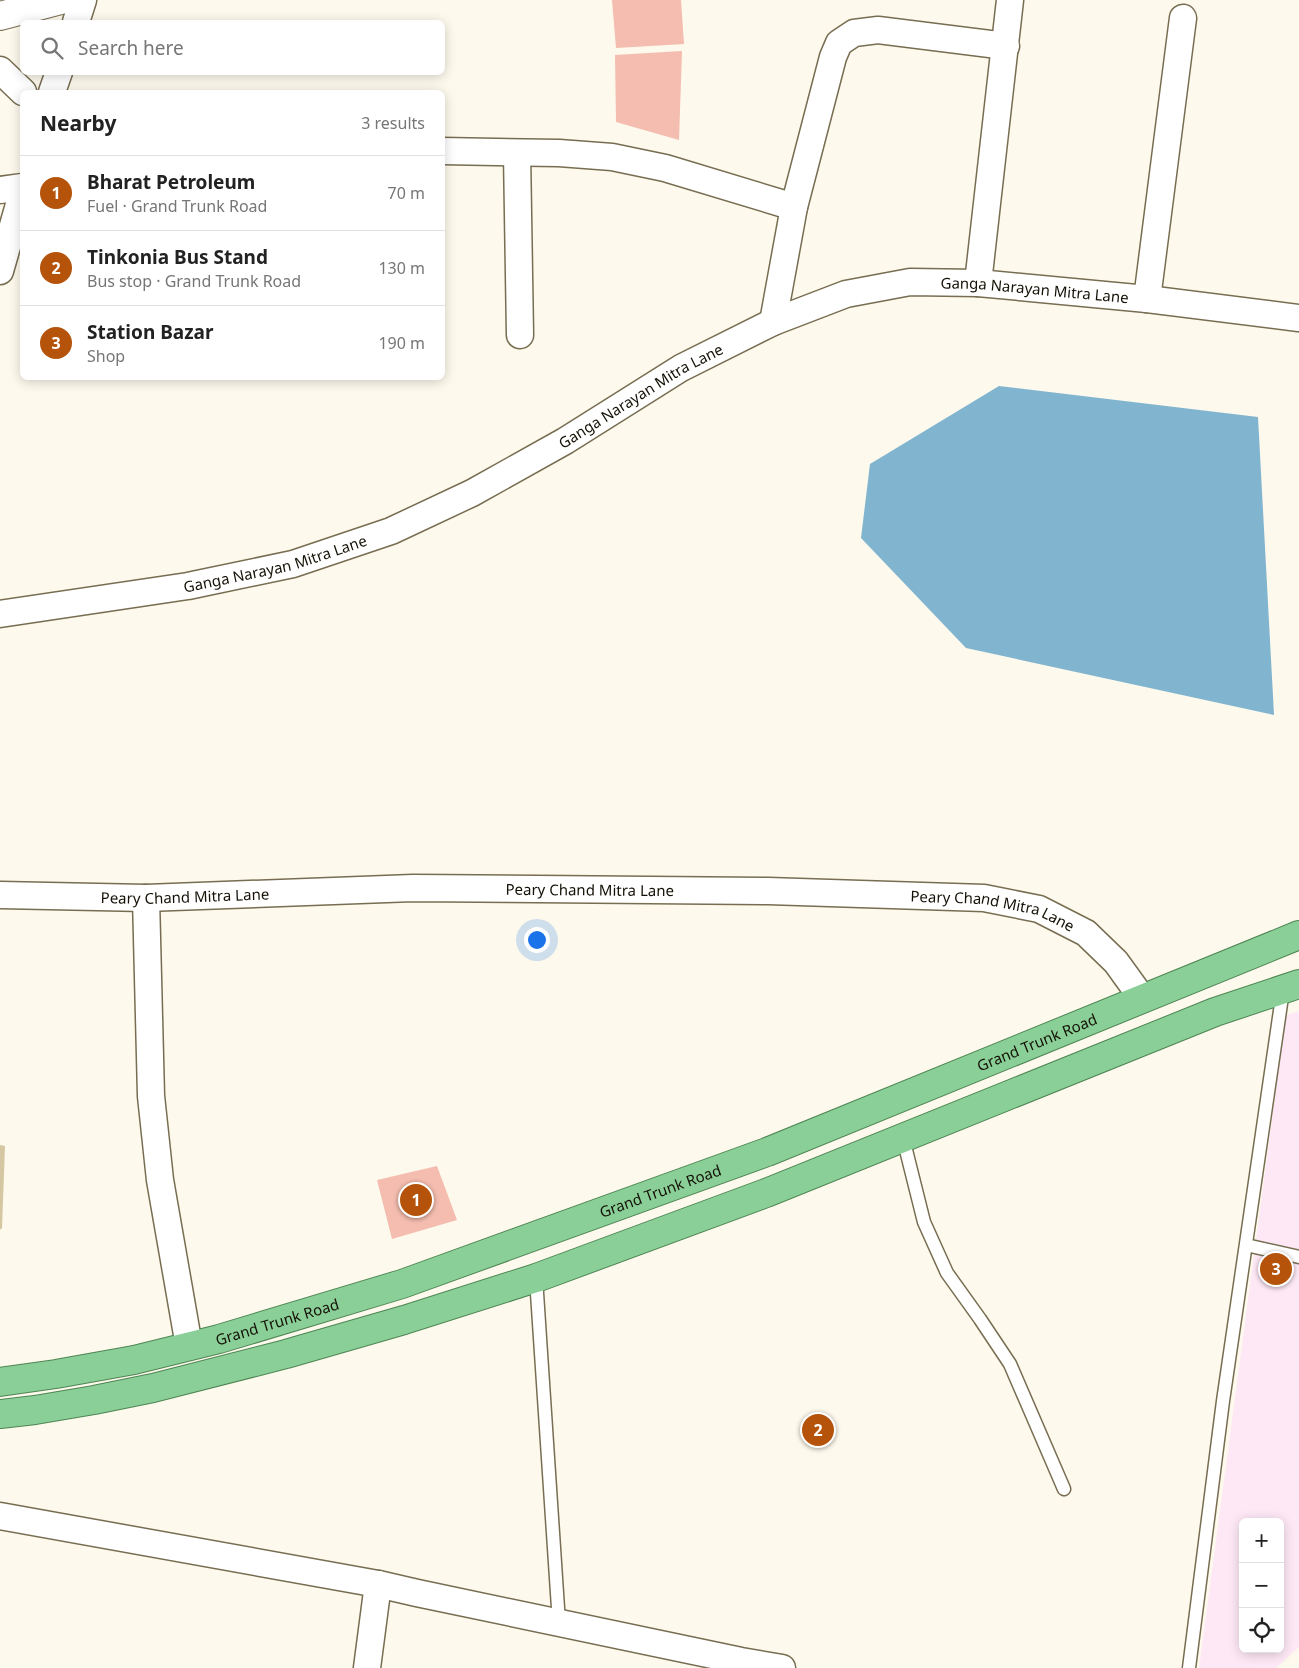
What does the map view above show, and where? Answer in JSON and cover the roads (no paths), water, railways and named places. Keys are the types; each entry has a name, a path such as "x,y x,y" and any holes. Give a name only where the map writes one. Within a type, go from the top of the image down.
{"highway":[{"name":"Grand Trunk Road","path":"0,1382 134,1360 304,1314 402,1284 767,1152 1299,934"},
{"path":"0,1414 36,1410 152,1388 286,1354 413,1317 536,1278 766,1193 1215,1012 1291,986"}],"street":[{"path":"0,16 61,0"},
{"path":"77,20 83,0"},
{"path":"978,283 1010,0"},
{"path":"1147,300 1183,18"},
{"path":"773,322 794,207 833,58 839,43 854,34 878,30 1006,46"},
{"path":"0,70 21,90"},
{"path":"53,90 58,75"},
{"path":"445,151 559,153 612,157 664,168 794,207"},
{"path":"517,153 520,335"},
{"path":"0,190 20,187"},
{"path":"0,271 20,201"},
{"name":"Ganga Narayan Mitra Lane","path":"0,614 188,586 293,564 391,531 472,492 564,441 681,368 773,322 846,294 910,282 978,283 1299,318"},
{"name":"Peary Chand Mitra Lane","path":"0,896 146,898 413,888 768,890 984,898 1039,909 1086,933 1116,962 1142,998"},
{"path":"146,898 151,1096 160,1180 189,1346"},
{"path":"0,1516 378,1584 741,1665 782,1668"},
{"path":"367,1668 378,1584"}],"lane":[{"path":"1189,1668 1246,1245 1291,986"},
{"path":"903,1138 924,1222 947,1273 980,1318 1010,1364 1064,1489"},
{"path":"1246,1245 1299,1256"},
{"path":"536,1278 559,1623"}],"water":[{"path":"999,386 1258,417 1274,715 966,648 861,538 870,464"}],"place":[{"name":"Bharat Petroleum","path":"416,1200"},
{"name":"Station Bazar","path":"1276,1269"},
{"name":"Tinkonia Bus Stand","path":"818,1430"}]}
